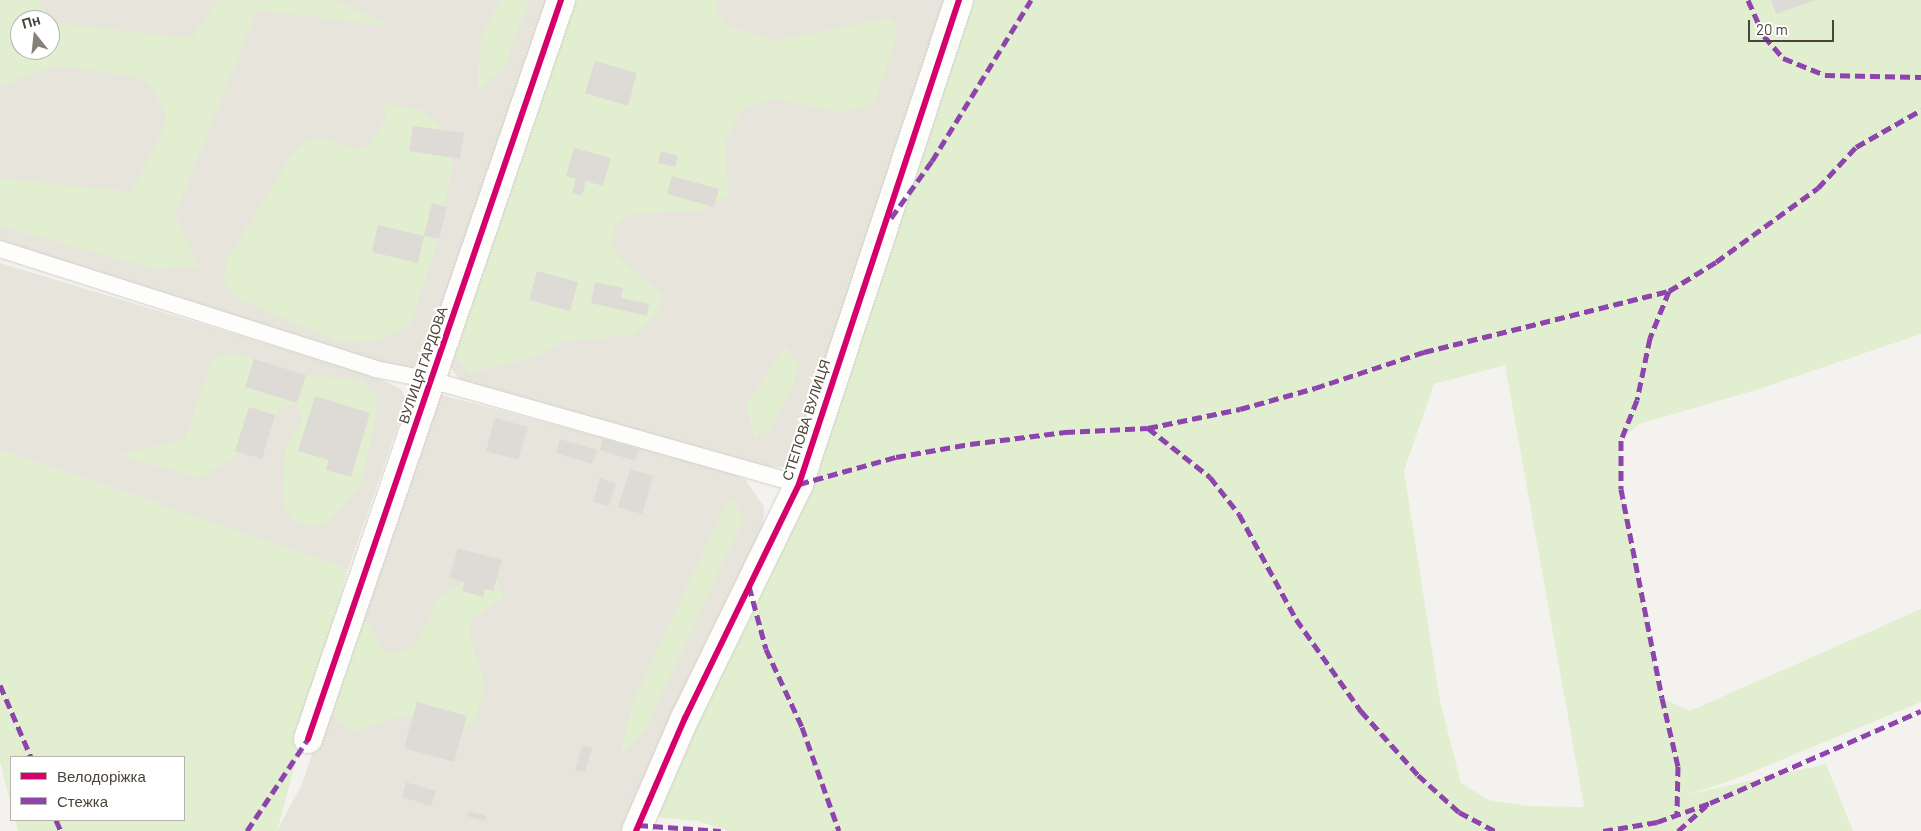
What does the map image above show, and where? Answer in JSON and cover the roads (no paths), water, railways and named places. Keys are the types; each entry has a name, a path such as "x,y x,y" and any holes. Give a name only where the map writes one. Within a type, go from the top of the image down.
{"street":[{"name":"ВУЛИЦЯ ГАРДОВА","path":"308,739 561,0"},
{"name":"СТЕПОВА ВУЛИЦЯ","path":"636,831 685,718 799,484 959,0"}],"lane":[{"path":"0,249 375,369 431,380 799,484"}]}
